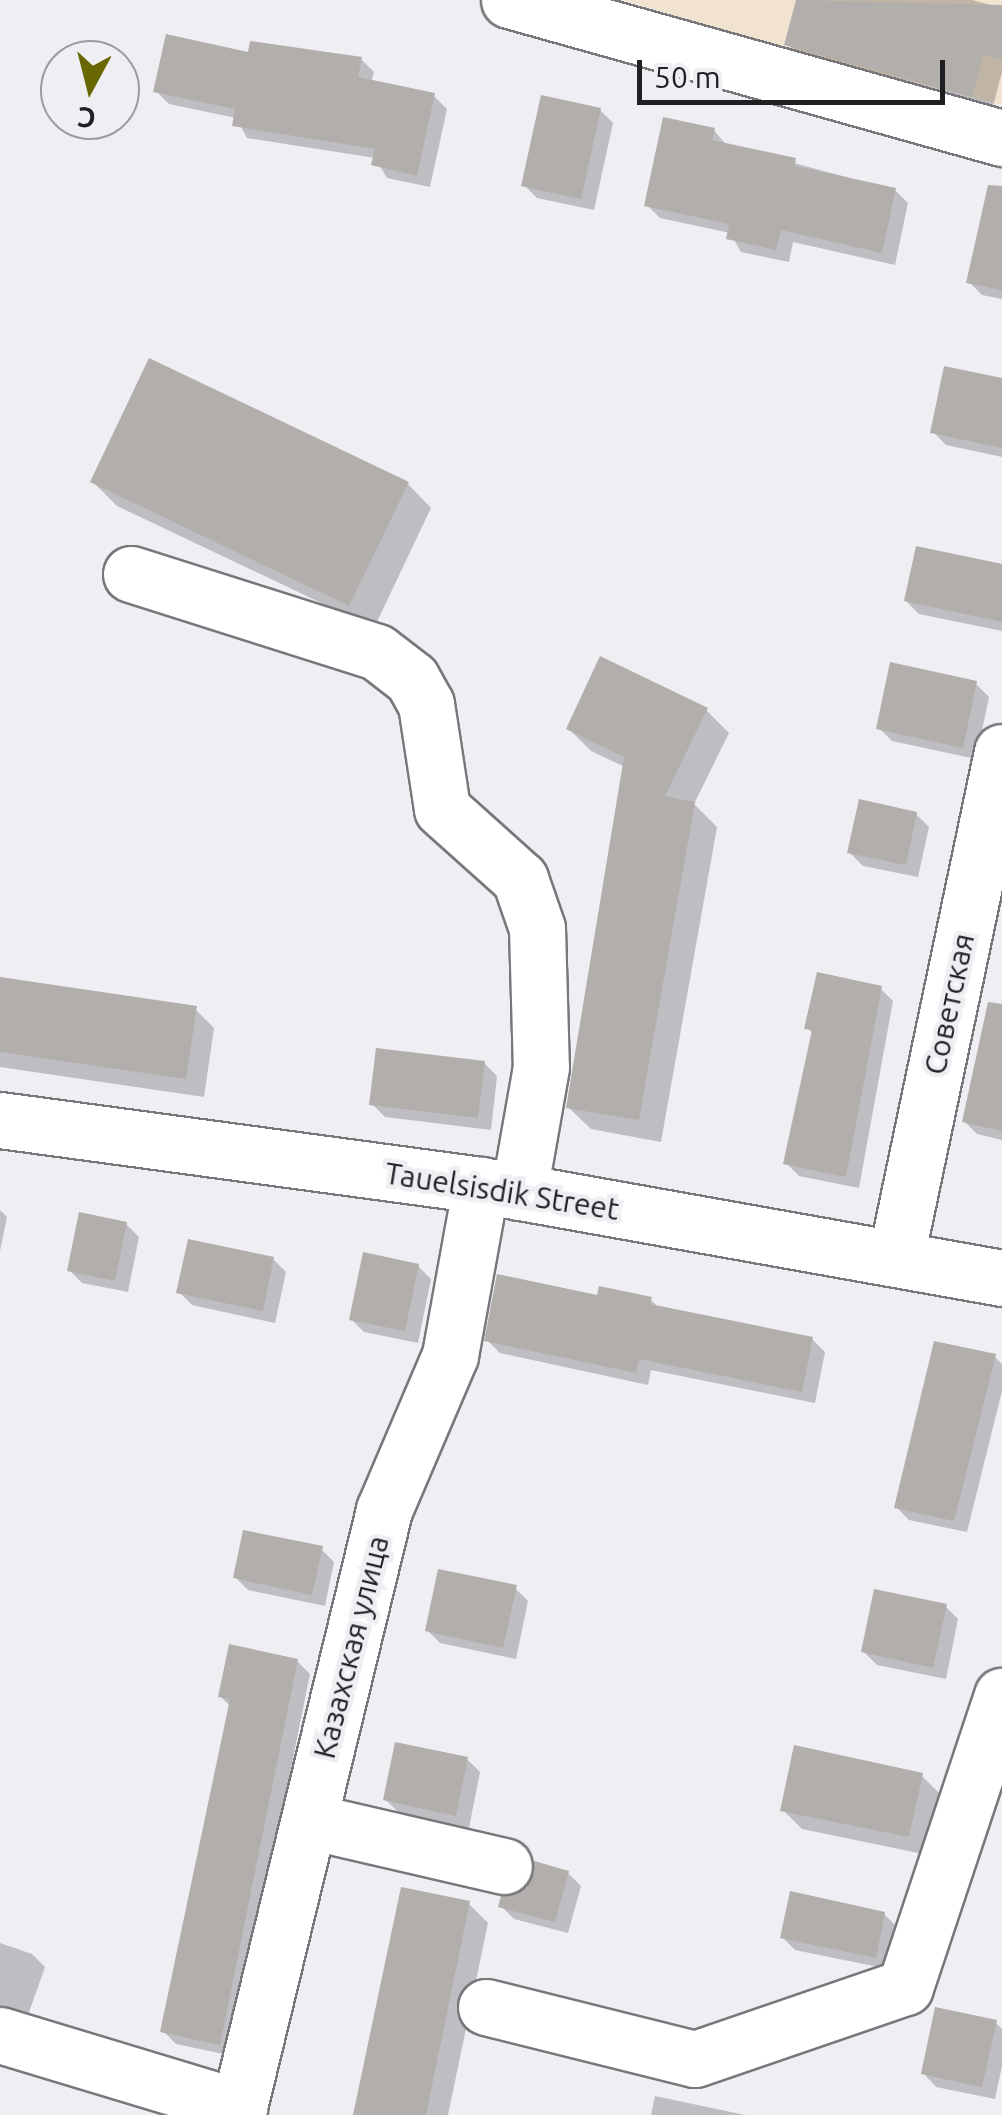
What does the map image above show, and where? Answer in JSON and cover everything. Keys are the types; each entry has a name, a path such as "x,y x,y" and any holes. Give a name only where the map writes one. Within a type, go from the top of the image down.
{"street":[{"path":"509,0 1002,138"},
{"name":"Казахская улица","path":"131,574 376,652 412,679 426,704 435,793 442,809 520,879 537,928 540,1067 450,1356 384,1510 238,2111"},
{"name":"Советская","path":"896,1257 1002,752"},
{"name":"Tauelsisdik Street","path":"0,1120 500,1188 1002,1278"},
{"path":"486,2007 695,2059 905,1987 1002,1696"},
{"path":"309,1821 504,1866"},
{"path":"0,2035 238,2111"}],"shaded area":[{"path":"623,0 1002,0 1002,105 783,48"}],"building":[{"path":"796,0 1002,5 1002,60 983,55 972,97 784,45"},
{"path":"166,34 248,52 250,41 362,57 358,77 435,93 417,176 371,165 375,149 232,126 235,109 153,92"},
{"path":"541,95 601,108 581,199 521,186"},
{"path":"663,117 715,128 712,140 796,158 795,166 896,188 882,253 781,230 776,250 726,239 729,224 644,206"},
{"path":"988,185 1002,186 1002,290 966,283"},
{"path":"149,358 409,482 349,606 90,482"},
{"path":"944,366 1002,378 1002,448 930,433"},
{"path":"916,546 1002,564 1002,622 904,601"},
{"path":"600,656 708,708 665,796 695,802 639,1120 566,1108 624,757 566,729"},
{"path":"890,662 977,681 963,748 876,729"},
{"path":"859,799 917,812 906,865 847,853"},
{"path":"817,972 882,986 846,1177 783,1164 812,1030 804,1029"},
{"path":"0,977 197,1006 186,1079 0,1052"},
{"path":"988,1002 1002,1004 1002,1131 962,1122"},
{"path":"376,1048 485,1061 478,1118 369,1105"},
{"path":"79,1212 127,1222 115,1281 67,1271"},
{"path":"188,1239 274,1257 263,1311 176,1293"},
{"path":"363,1252 419,1264 405,1331 349,1320"},
{"path":"497,1274 597,1295 599,1286 652,1297 650,1304 813,1337 802,1392 639,1359 636,1373 484,1341"},
{"path":"934,1341 996,1354 954,1521 894,1508"},
{"path":"243,1530 323,1546 312,1595 233,1578"},
{"path":"438,1569 517,1585 503,1648 425,1631"},
{"path":"874,1589 947,1604 933,1668 861,1652"},
{"path":"229,1644 298,1659 220,2045 160,2032 230,1699 218,1697"},
{"path":"395,1742 468,1757 456,1816 383,1800"},
{"path":"794,1745 923,1773 909,1837 780,1811"},
{"path":"534,1861 569,1871 555,1922 498,1907 501,1896 527,1887"},
{"path":"401,1887 470,1901 426,2115 353,2115"},
{"path":"790,1891 885,1912 876,1958 780,1938"},
{"path":"935,2007 997,2020 982,2087 921,2074"}]}
